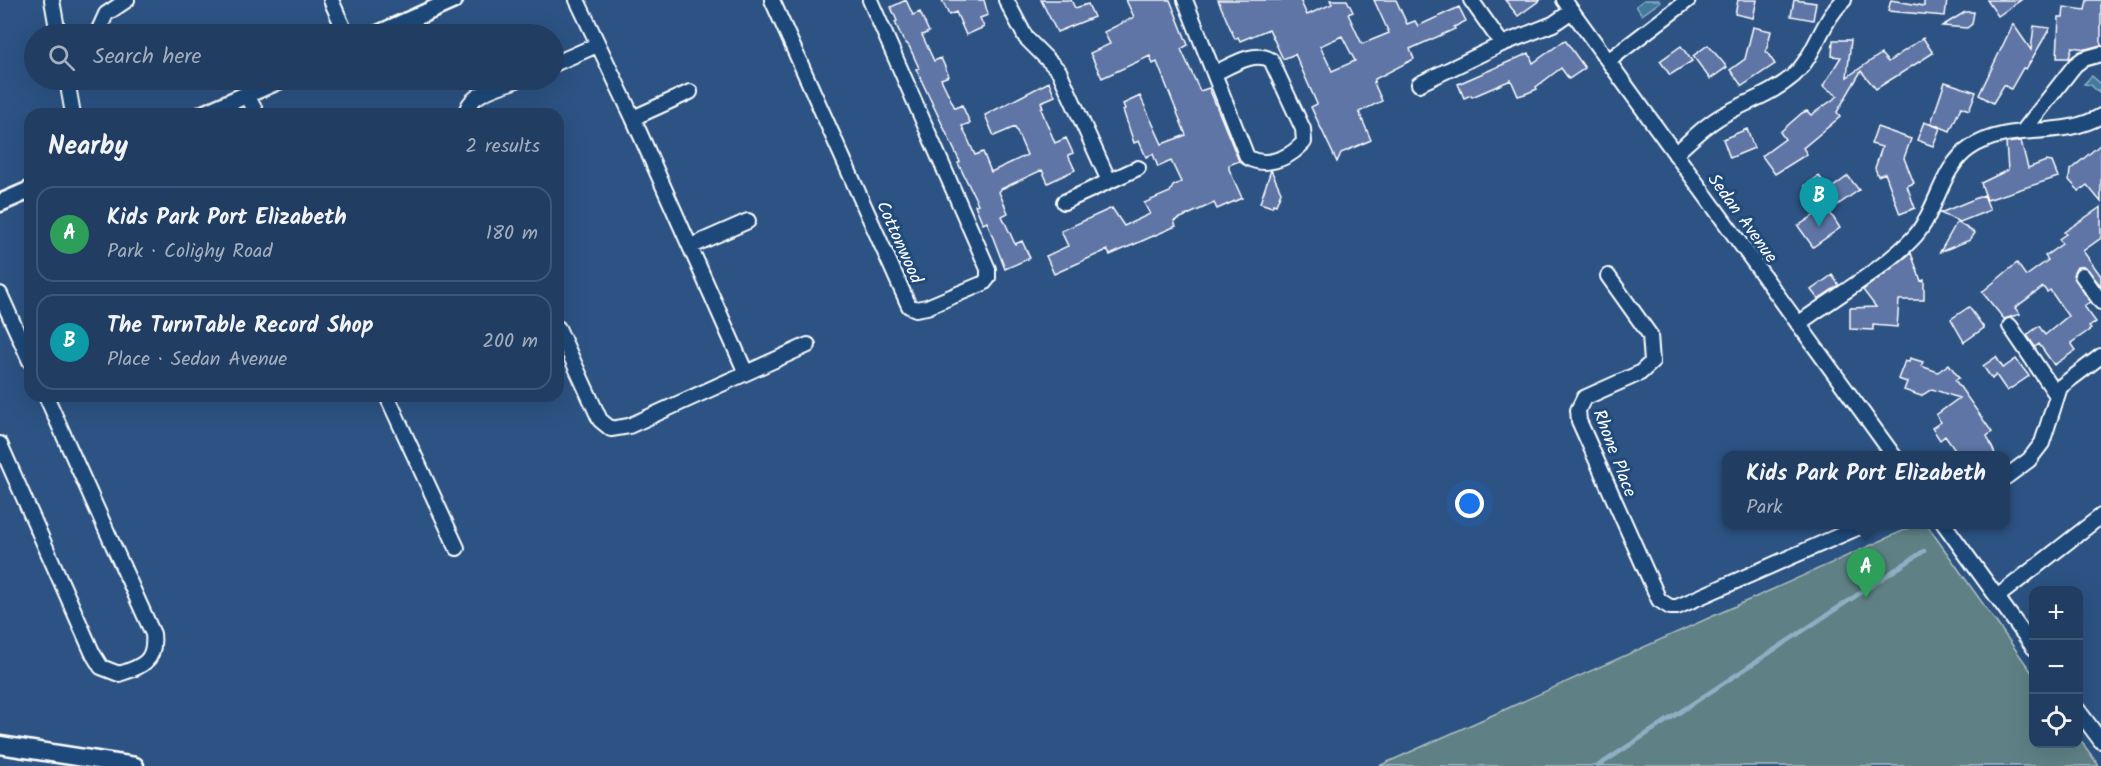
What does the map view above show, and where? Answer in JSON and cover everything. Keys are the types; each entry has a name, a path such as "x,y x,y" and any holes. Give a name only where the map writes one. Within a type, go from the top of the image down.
{"street":[{"path":"52,0 56,24"},
{"path":"102,24 106,14 127,0"},
{"path":"331,0 342,24"},
{"path":"400,24 454,0"},
{"path":"577,0 691,246 746,373"},
{"name":"Cottonwood","path":"772,0 909,306 921,308 984,283 988,278 988,269 870,0"},
{"path":"1006,0 1026,38 1059,71 1109,181"},
{"path":"1185,0 1247,157 1256,162 1267,163 1304,142 1303,129 1271,60 1262,56 1251,57 1215,73"},
{"path":"1471,0 1502,44"},
{"path":"1608,61 1688,0"},
{"path":"1675,154 1711,123 1772,91 1795,74 1806,60 1829,18 1844,0"},
{"path":"1419,84 1502,44 1553,24 1568,5"},
{"name":"Sedan Avenue","path":"1568,5 1890,451"},
{"path":"564,60 597,45"},
{"path":"2024,130 2075,65 2083,59 2101,54"},
{"path":"69,90 73,108"},
{"path":"217,108 258,90"},
{"path":"468,108 472,99 493,90"},
{"path":"633,118 690,92"},
{"path":"247,95 254,108"},
{"path":"1798,324 1901,250 1916,235 1930,214 1949,173 1967,150 1994,136 2024,130 2060,130 2101,116"},
{"path":"1064,202 1138,168"},
{"path":"0,203 24,193"},
{"path":"691,246 748,221"},
{"path":"2082,275 2101,302"},
{"name":"Rhone Place","path":"1608,276 1644,324 1650,335 1654,354 1652,362 1640,373 1584,398 1578,410 1579,421 1654,592 1664,604 1677,607 1857,529"},
{"path":"0,294 24,348"},
{"path":"2010,326 2056,394"},
{"path":"564,341 600,420 611,429 629,426 807,345"},
{"path":"2010,474 2029,460 2042,443 2056,394 2072,376 2101,356"},
{"path":"0,444 93,654 101,667 119,674 146,663 152,656 153,634 49,402"},
{"path":"390,402 457,548"},
{"path":"1997,597 2101,516"},
{"path":"1947,529 2029,641"},
{"path":"2083,716 2101,741"},
{"path":"0,745 129,766"}],"green space":[{"path":"1907,529 1930,529 2029,668 2029,748 2083,748 2083,744 2099,766 1379,766"}],"water":[{"path":"1644,0 1659,0 1660,2 1642,15 1636,6"},
{"path":"2092,76 2101,84 2099,93 2091,85 2084,84"}],"building":[{"path":"906,0 913,15 920,12 929,32 922,35 934,61 941,58 949,76 941,79 955,108 962,105 970,123 962,126 975,155 983,152 991,172 1027,155 1015,127 994,136 985,115 1049,82 1055,96 1041,102 1043,108 1041,109 1055,143 1066,138 1073,153 1068,155 1075,170 1048,183 1042,170 1001,189 999,192 1008,213 1002,216 1015,244 1022,241 1030,258 1005,269 987,222 983,224 975,205 978,204 958,163 960,162 916,69 919,68 895,22 897,21 891,7"},
{"path":"942,0 984,0 988,15 980,18 984,27 966,35 956,12 949,15"},
{"path":"1041,0 1071,0 1075,8 1088,4 1094,17 1057,32"},
{"path":"1126,0 1170,0 1188,45 1181,49 1200,91 1209,88 1239,161 1229,165 1229,169 1242,198 1217,209 1214,203 1174,221 1176,226 1110,255 1107,250 1054,274 1046,256 1068,246 1061,231 1112,208 1124,226 1150,214 1144,203 1170,192 1173,186 1181,182 1171,161 1158,167 1153,154 1146,157 1139,141 1134,143 1123,110 1125,109 1123,104 1140,96 1162,144 1186,135 1157,62 1153,64 1150,56 1102,78 1090,53 1110,44 1104,32 1134,17"},
{"path":"1218,0 1300,0 1307,15 1332,4 1330,0 1347,0 1353,12 1348,14 1362,44 1389,33 1374,0 1396,0 1407,24 1415,21 1418,26 1459,7 1466,21 1454,27 1455,29 1410,49 1414,59 1375,79 1374,83 1382,101 1359,112 1371,140 1341,153 1337,162 1311,107 1317,104 1295,54 1283,59 1269,29 1240,41 1238,37 1235,39","holes":["1342,36 1355,61 1332,71 1320,46"]},
{"path":"1505,0 1540,0 1518,16"},
{"path":"1738,0 1757,0 1753,18 1735,14"},
{"path":"1794,0 1816,3 1813,20 1791,16"},
{"path":"1891,0 1924,6 1924,0 1947,0 1945,16 1888,11"},
{"path":"1987,0 2021,0 1998,16"},
{"path":"2087,0 2101,0 2101,45 2086,49 2072,47 2069,58 2057,58 2059,17 2063,17 2064,7 2085,10"},
{"path":"1965,12 1974,12 1972,24 1967,28 1942,26"},
{"path":"2013,24 2031,50 2034,26 2050,28 2026,69 2023,68 2011,89 2004,85 1993,103 1979,95"},
{"path":"1753,27 1771,31 1766,51 1775,64 1742,86 1730,70 1745,59"},
{"path":"1923,38 1933,53 1876,89 1861,71 1837,112 1840,117 1803,148 1807,154 1775,174 1762,156 1785,139 1780,132 1802,113 1807,111 1811,115 1838,96 1823,86 1841,57 1832,56 1833,40 1851,40 1847,77 1881,54 1888,62"},
{"path":"1565,40 1585,68 1569,79 1561,68 1536,87 1537,89 1525,94 1518,96 1511,80 1472,97 1471,95 1464,98 1458,84 1529,53 1533,63"},
{"path":"1708,45 1727,67 1710,79 1693,56"},
{"path":"1681,46 1692,61 1670,75 1660,61"},
{"path":"1945,82 1976,92 1969,110 1961,107 1950,131 1931,123"},
{"path":"1924,122 1940,128 1933,146 1917,140"},
{"path":"1877,127 1911,139 1904,158 1914,183 1907,186 1915,208 1900,214 1885,173 1878,176 1875,168 1882,147 1871,144"},
{"path":"1747,129 1754,148 1730,158 1723,139"},
{"path":"2021,141 2028,168 2046,161 2052,162 2058,177 1987,200 1981,183 2008,170 2006,143"},
{"path":"2101,144 2101,202 2087,185 2079,191 2069,180 2070,170"},
{"path":"1271,170 1281,192 1276,205 1273,204 1272,207 1260,203"},
{"path":"1819,176 1829,190 1848,176 1859,190 1829,211 1840,228 1813,247 1798,226 1822,210 1805,186"},
{"path":"1984,195 1990,210 1960,222 1940,213"},
{"path":"2101,207 2101,238 2083,251 2101,276 2101,286 2085,267 2077,267 2073,275 2090,302 2084,306 2096,322 2089,327 2091,329 2071,343 2076,350 2054,365 2039,344 2035,347 2027,335 2039,326 2045,335 2068,316 2050,290 2047,292 2043,287 2015,308 2020,314 2004,319 1982,292 2017,263 2026,276 2048,260 2045,256 2062,244 2059,239 2066,234 2064,232"},
{"path":"1957,222 1975,233 1970,240 1940,252"},
{"path":"1911,253 1921,281 1924,280 1924,300 1899,300 1897,327 1873,325 1873,330 1850,329 1850,308 1876,307 1863,290"},
{"path":"1832,275 1839,285 1818,299 1811,290"},
{"path":"1969,307 1984,328 1964,342 1951,319"},
{"path":"1996,357 2003,368 2016,359 2029,376 2007,391 1996,375 1992,379 1983,366"},
{"path":"1910,358 1923,362 1921,366 1938,372 1949,364 1959,378 1955,380 1992,432 1987,436 1994,451 1956,451 1945,436 1940,440 1932,428 1941,422 1936,415 1959,398 1932,389 1921,396 1904,390 1907,382 1898,379 1905,361 1909,362"}],"waterway":[{"path":"1598,766 1924,551"}],"place":[{"name":"The TurnTable Record Shop","path":"1819,227"},
{"name":"Kids Park Port Elizabeth","path":"1866,598"}]}
